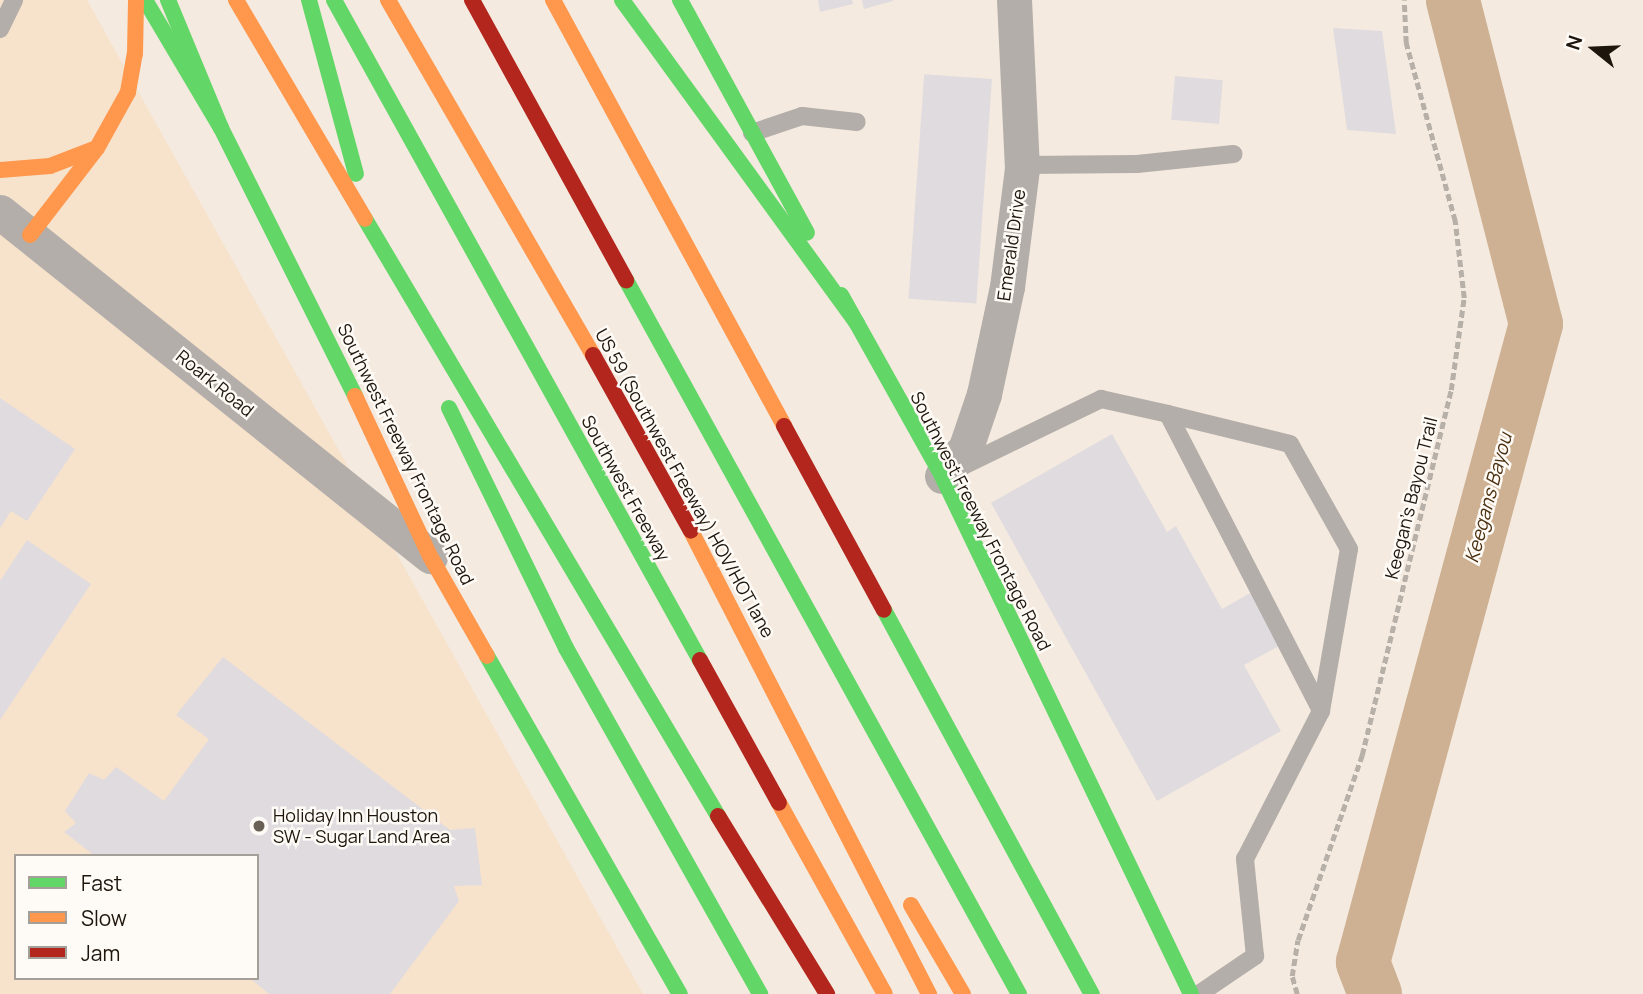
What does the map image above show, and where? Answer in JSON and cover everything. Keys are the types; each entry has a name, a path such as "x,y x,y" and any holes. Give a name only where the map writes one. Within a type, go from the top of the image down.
{"main road":[{"path":"30,234 97,148 128,92 135,54 136,0"},
{"name":"Southwest Freeway Frontage Road","path":"145,0 221,128 310,298 430,556 680,994"},
{"path":"168,0 221,128"},
{"path":"236,0 657,716 827,994"},
{"path":"309,0 330,92 360,187 416,340"},
{"name":"Southwest Freeway","path":"334,0 885,994"},
{"name":"US 59 (Southwest Freeway) HOV/HOT lane","path":"388,0 655,462 759,659 929,994"},
{"path":"472,0 1019,994"},
{"path":"553,0 1092,994"},
{"path":"621,0 857,324"},
{"name":"Southwest Freeway Frontage Road","path":"684,1 752,133 942,476 1191,994"},
{"path":"0,170 50,166 97,148"},
{"path":"439,389 566,648 760,994"},
{"path":"759,659 831,764"},
{"path":"906,895 962,994"}],"street":[{"name":"Emerald Drive","path":"942,476 966,447 984,394 1007,287 1022,164 1014,0"},
{"name":"Roark Road","path":"0,212 430,556"}],"lane":[{"path":"0,29 14,0"},
{"path":"752,133 802,116 858,122"},
{"path":"1022,164 1137,164 1233,154"},
{"path":"942,476 1101,399 1290,444 1349,549 1321,711 1245,859 1255,956 1199,994"},
{"path":"1168,414 1321,711"}],"path":[{"name":"Keegan's Bayou Trail","path":"1297,994 1292,976 1297,940 1362,755 1451,390 1464,298 1455,222 1406,43 1404,0"}],"shaded area":[{"path":"0,0 87,0 643,994 0,994"}],"building":[{"path":"818,0 852,0 853,4 820,12"},
{"path":"862,0 893,0 893,1 864,9"},
{"path":"1333,28 1382,31 1396,134 1347,130"},
{"path":"924,74 992,79 976,303 908,299"},
{"path":"1175,76 1223,80 1219,124 1171,120"},
{"path":"0,398 75,449 27,521 11,511 0,528"},
{"path":"1112,434 1167,532 1176,526 1222,609 1252,592 1281,645 1244,665 1281,731 1157,801 991,503"},
{"path":"27,540 91,584 0,720 0,581"},
{"name":"Holiday Inn Houston SW - Sugar Land Area","path":"223,657 450,830 475,828 482,885 454,886 459,901 390,994 269,994 252,980 259,980 259,854 92,854 64,832 76,823 65,811 89,773 104,780 116,767 164,801 209,739 176,715"}],"waterway":[{"name":"Keegans Bayou","path":"1375,994 1363,962 1536,324 1453,0"}],"traffic: fast":[{"path":"145,0 221,128 355,396"},
{"path":"168,0 221,128"},
{"path":"309,0 356,174"},
{"path":"334,0 700,660"},
{"path":"622,0 857,324"},
{"path":"680,0 807,233"},
{"path":"365,219 718,816"},
{"path":"626,280 1019,994"},
{"path":"841,295 942,476 1191,994"},
{"path":"449,408 566,648 760,994"},
{"path":"884,610 1092,994"},
{"path":"487,656 680,994"}],"traffic: slow":[{"path":"0,170 50,166 97,148 128,92 135,54 136,0"},
{"path":"236,0 365,219"},
{"path":"388,0 593,355"},
{"path":"553,0 784,426"},
{"path":"30,235 97,148"},
{"path":"355,396 430,556 487,656"},
{"path":"691,531 929,994"},
{"path":"779,803 885,994"},
{"path":"911,905 963,994"}],"traffic: jam":[{"path":"472,0 626,280"},
{"path":"593,355 691,531"},
{"path":"784,426 884,610"},
{"path":"700,660 779,803"},
{"path":"718,816 827,994"}],"place":[{"name":"Holiday Inn Houston SW - Sugar Land Area","path":"259,826"}]}
